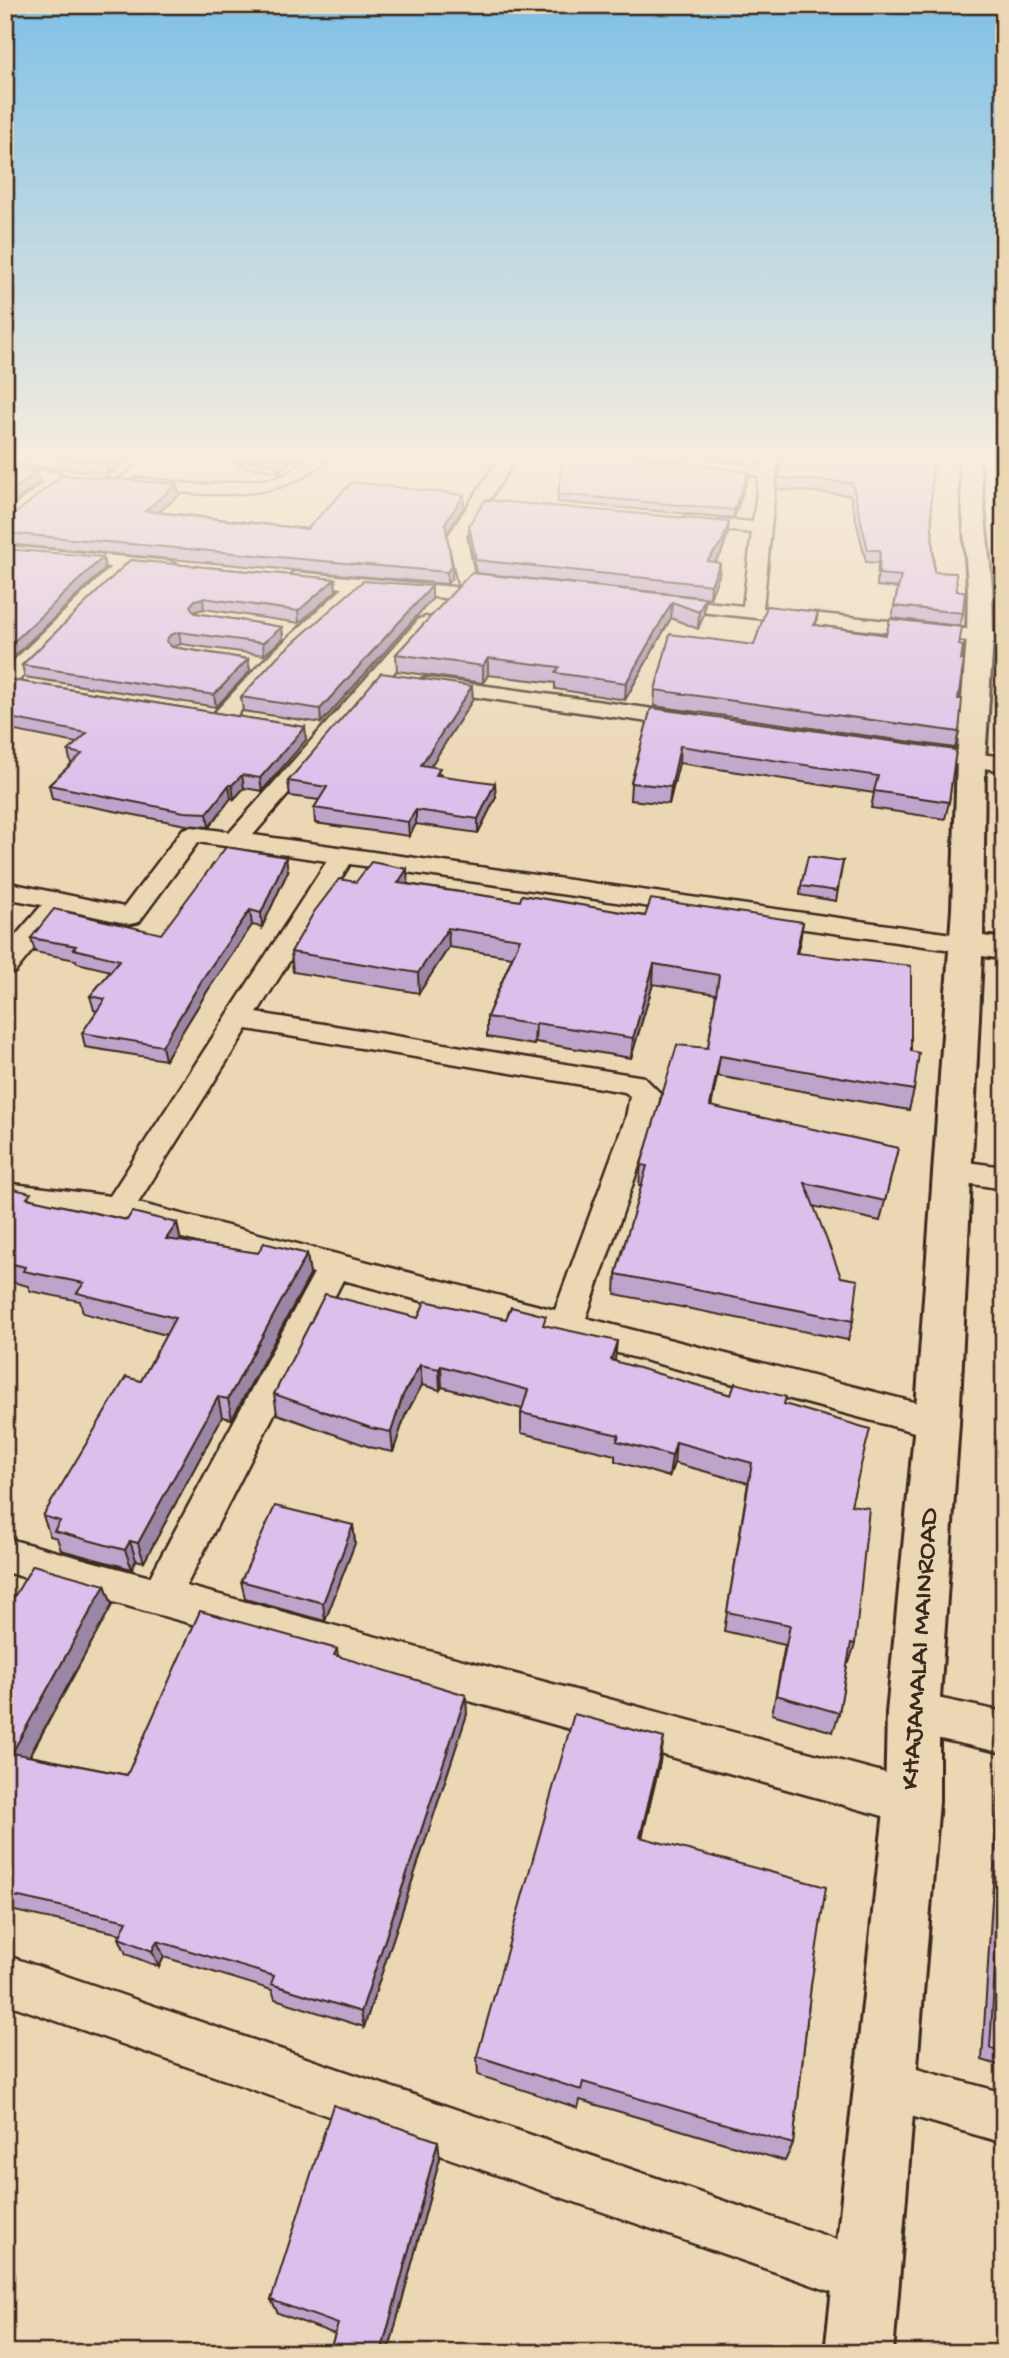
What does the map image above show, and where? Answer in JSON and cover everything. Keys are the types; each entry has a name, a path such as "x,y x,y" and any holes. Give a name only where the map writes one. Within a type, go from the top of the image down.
{"main road":[{"name":"KHAJAMALAI MAINROAD","path":"859,2353 864,2276 912,1802 913,1713 937,1423 952,1171 985,946 971,760 992,638 980,587 978,567"}],"street":[{"path":"5,682 122,567"},
{"path":"172,567 195,569"},
{"path":"463,567 466,585"},
{"path":"752,613 757,567"},
{"path":"277,577 359,584 466,585"},
{"path":"223,718 270,665 359,584"},
{"path":"236,840 376,677 466,585"},
{"path":"643,601 992,638"},
{"path":"278,629 303,633"},
{"path":"245,662 270,665"},
{"path":"376,677 708,723"},
{"path":"5,682 33,688"},
{"path":"196,713 249,722"},
{"path":"301,730 327,734"},
{"path":"916,752 1004,764"},
{"path":"5,890 130,916 192,834 258,814"},
{"path":"192,834 985,946"},
{"path":"118,1209 343,856"},
{"path":"5,966 59,901"},
{"path":"241,1019 634,1084 645,1093 641,1117 559,1316"},
{"path":"952,1171 1004,1178"},
{"path":"5,1194 118,1209 335,1264 559,1316 937,1423"},
{"path":"160,1597 335,1264"},
{"path":"5,1555 912,1802"},
{"path":"913,1713 1004,1733"},
{"path":"5,1979 864,2276"},
{"path":"884,2085 1004,2118"}],"building":[{"path":"5,567 92,567 5,650"},
{"path":"123,567 206,567 335,579 298,611 203,598 195,600 190,606 195,613 282,627 263,643 179,632 170,635 166,641 172,647 248,659 214,695 22,665"},
{"path":"391,567 451,567 447,572"},
{"path":"542,567 718,567 711,585"},
{"path":"879,567 934,567 934,572 956,573 957,591 965,591 963,613 894,606 901,576 879,574"},
{"path":"471,573 705,598 699,612 672,602 626,683 555,673 559,667 488,658 483,666 396,654"},
{"path":"363,581 432,586 320,709 241,697 277,657"},
{"path":"767,606 818,612 814,625 886,635 890,619 962,627 959,645 963,646 961,660 964,660 958,699 962,699 959,732 655,690 670,634 754,645"},
{"path":"381,673 472,686 421,765 440,768 436,775 495,783 478,819 416,810 408,822 314,808 327,787 288,781"},
{"path":"5,679 305,727 260,778 242,775 229,785 207,813 184,812 49,785 82,754 68,751 87,733 5,717 5,688 8,686 5,685"},
{"path":"651,708 956,750 949,802 874,791 878,776 680,746 671,787 631,783"},
{"path":"226,847 286,857 261,913 250,910 205,975 162,1046 82,1033 105,999 90,996 120,960 73,949 76,946 31,938 54,909 161,934"},
{"path":"808,856 843,861 837,891 801,886"},
{"path":"371,862 407,869 398,883 520,901 522,895 645,916 651,899 803,922 796,953 911,966 911,1051 919,1053 914,1090 720,1056 710,1106 898,1148 885,1201 805,1183 841,1277 858,1280 853,1321 616,1274 647,1166 641,1165 677,1045 708,1048 719,975 654,964 633,1038 487,1017 520,939 448,928 418,973 291,952 314,912 339,879 356,882"},
{"path":"5,1187 31,1193 27,1198 127,1220 132,1212 177,1223 166,1239 258,1253 264,1243 307,1254 228,1399 218,1397 138,1543 130,1541 125,1550 54,1531 60,1521 43,1516 126,1377 141,1381 175,1318 77,1293 84,1283 23,1271 25,1267 5,1262"},
{"path":"325,1294 418,1318 425,1301 506,1319 511,1307 546,1316 543,1325 617,1341 611,1360 731,1395 735,1383 786,1397 784,1404 870,1429 851,1505 869,1508 855,1644 851,1643 839,1713 776,1695 790,1625 727,1612 752,1463 676,1442 672,1456 617,1441 619,1435 521,1413 528,1390 441,1366 439,1369 420,1365 403,1395 391,1432 371,1428 274,1394"},
{"path":"275,1506 353,1525 323,1603 241,1581"},
{"path":"33,1565 105,1585 12,1753 127,1775 200,1611 337,1649 334,1655 466,1695 361,2012 271,1984 274,1976 157,1941 152,1951 119,1938 127,1921 5,1894 5,1612"},
{"path":"574,1714 664,1738 640,1837 826,1887 811,1985 793,2144 583,2082 581,2090 477,2056"},
{"path":"1004,1823 1004,2052 990,2048"},
{"path":"333,2105 438,2141 381,2353 329,2353 338,2324 271,2300"}]}
